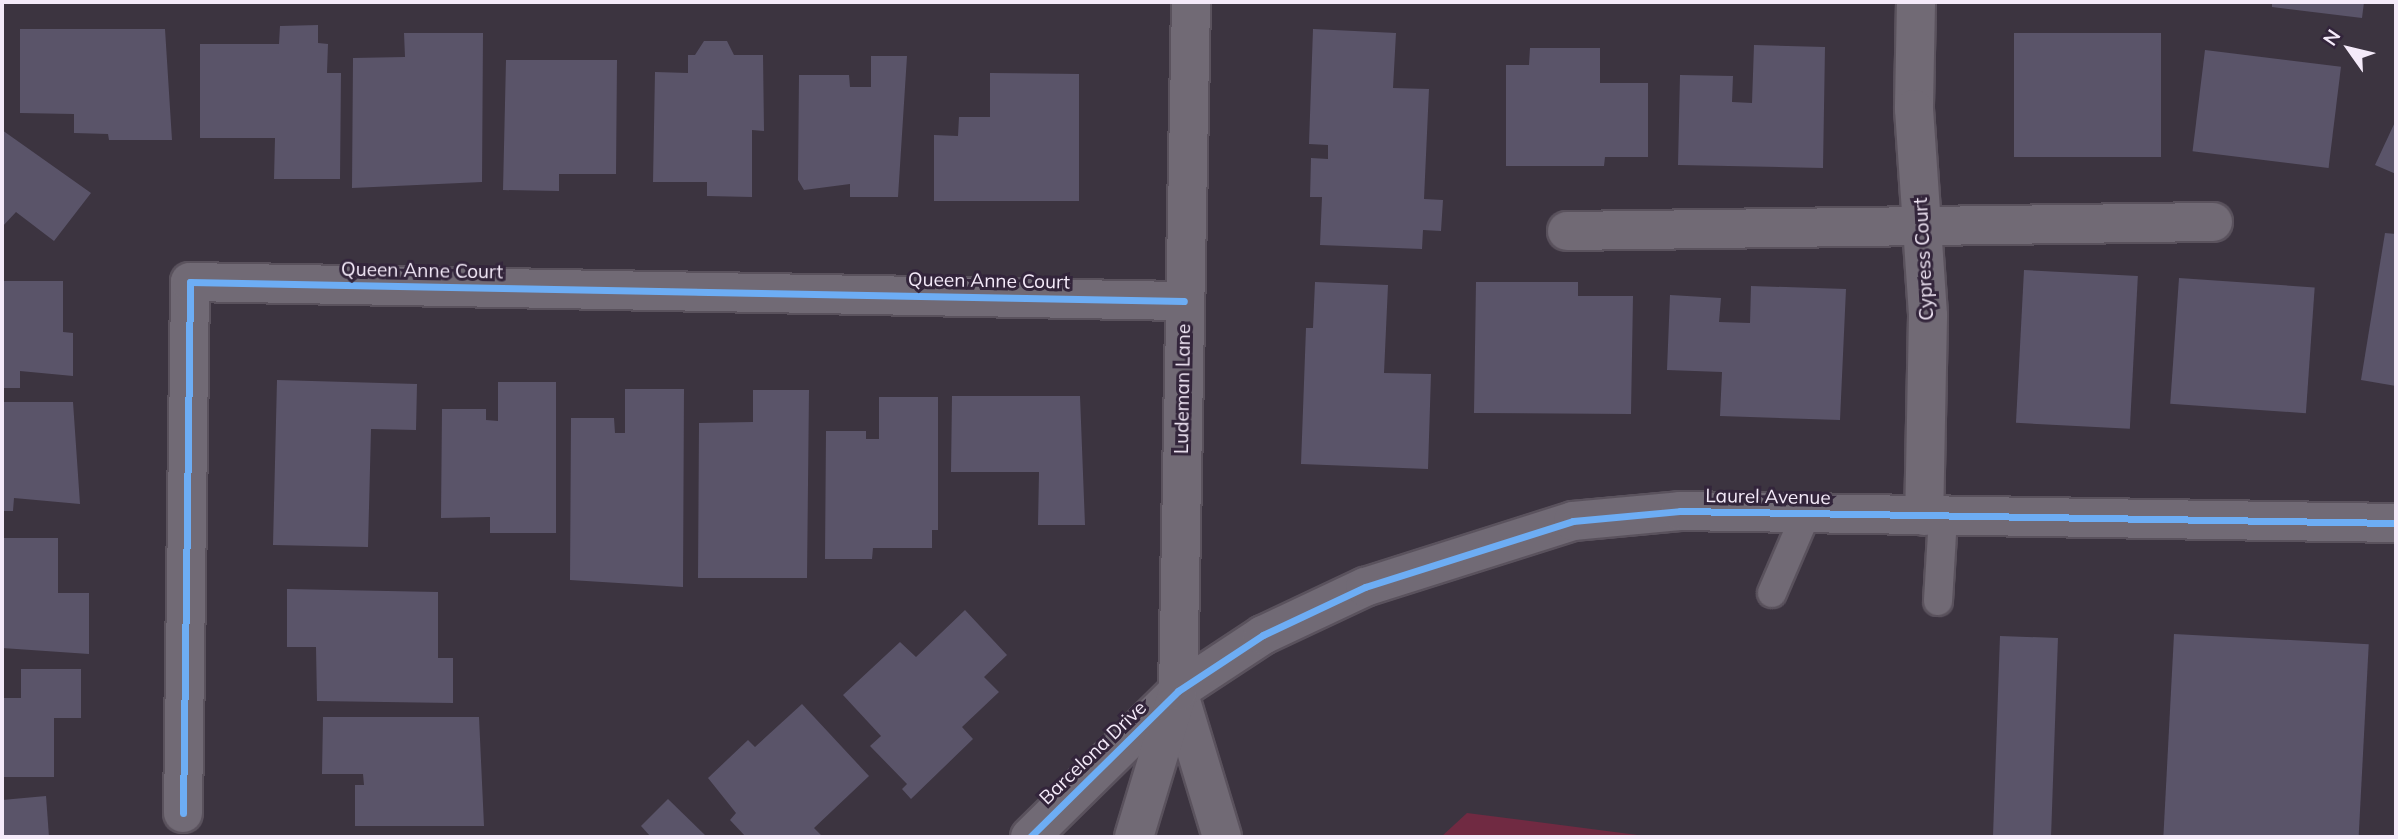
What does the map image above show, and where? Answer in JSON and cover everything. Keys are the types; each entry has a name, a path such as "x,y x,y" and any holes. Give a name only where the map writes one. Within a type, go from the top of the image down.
{"street":[{"name":"Ludeman Lane","path":"1134,837 1178,691 1191,2"},
{"name":"Cypress Court","path":"1916,2 1914,109 1923,226 1934,516"},
{"path":"1567,231 2213,222"},
{"name":"Queen Anne Court","path":"183,813 190,282 1184,301"},
{"name":"Laurel Avenue","path":"1178,691 1263,635 1365,587 1468,550 1573,522 1681,511 2396,523"},
{"name":"Ludeman Lane","path":"1178,691 1222,837"},
{"name":"Barcelona Drive","path":"1030,837 1178,691"}],"lane":[{"path":"1772,593 1806,513"},
{"path":"1934,516 1938,601"}],"shaded area":[{"path":"1467,813 1653,837 1441,837"}],"building":[{"path":"2272,2 2364,2 2362,18 2272,7"},
{"path":"318,25 318,43 328,44 327,73 341,73 340,179 274,179 275,138 200,138 200,44 279,44 280,26"},
{"path":"20,29 165,29 172,140 109,140 108,134 74,133 74,114 20,113"},
{"path":"1313,29 1396,33 1393,88 1429,89 1424,199 1443,200 1441,231 1423,230 1422,249 1320,245 1322,197 1310,197 1311,158 1328,159 1328,145 1309,144"},
{"path":"404,33 483,33 482,182 352,188 353,58 405,57"},
{"path":"2014,33 2161,33 2161,157 2014,157"},
{"path":"704,41 727,41 734,55 763,55 764,131 752,130 752,197 707,196 707,182 653,182 655,72 688,73 688,55 695,55"},
{"path":"1754,45 1825,47 1823,168 1678,165 1680,75 1733,76 1732,102 1752,103"},
{"path":"1530,48 1600,48 1600,83 1648,83 1648,157 1605,157 1604,166 1506,166 1506,65 1529,65"},
{"path":"2205,50 2341,67 2329,168 2193,151"},
{"path":"871,56 907,56 898,197 850,197 850,184 804,190 798,180 799,75 849,75 850,87 871,87"},
{"path":"506,60 617,60 616,174 559,174 559,191 503,190"},
{"path":"990,73 1079,74 1079,201 934,201 934,135 958,136 959,117 990,117"},
{"path":"2396,120 2396,174 2375,165"},
{"path":"2,130 91,193 54,241 16,212 2,227"},
{"path":"2385,233 2396,234 2396,386 2361,380"},
{"path":"2024,270 2138,276 2130,429 2016,423"},
{"path":"2179,278 2315,287 2306,413 2170,404"},
{"path":"2,281 63,281 63,332 73,333 73,376 20,371 20,388 2,388"},
{"path":"1315,282 1388,285 1384,373 1431,374 1428,469 1301,464 1306,328 1313,328"},
{"path":"1476,282 1578,282 1578,296 1633,296 1631,414 1474,413"},
{"path":"1751,286 1846,289 1840,420 1720,416 1722,372 1667,370 1670,295 1721,298 1719,322 1750,323"},
{"path":"277,380 417,384 416,430 371,429 368,547 273,545"},
{"path":"498,382 556,382 556,533 490,533 490,517 441,518 442,409 486,409 486,420 498,421"},
{"path":"625,389 684,389 683,587 570,580 571,418 614,418 615,433 625,433"},
{"path":"753,390 809,390 807,578 698,578 699,423 753,422"},
{"path":"952,396 1080,396 1085,525 1038,525 1039,472 951,472"},
{"path":"879,397 938,397 938,530 932,530 932,548 873,548 872,559 825,559 826,431 866,431 866,439 879,439"},
{"path":"2,402 73,402 80,504 14,498 13,511 2,511"},
{"path":"2,538 58,538 58,593 89,593 89,654 2,648"},
{"path":"287,589 438,592 438,658 453,658 453,703 317,701 316,647 287,647"},
{"path":"965,610 1007,655 984,677 999,692 962,727 973,739 911,799 902,789 907,784 870,746 881,736 843,695 900,642 916,657"},
{"path":"2174,634 2369,644 2359,837 2163,837"},
{"path":"2000,636 2058,638 2051,837 1993,837"},
{"path":"21,669 81,669 81,718 54,718 54,777 2,777 2,698 21,698"},
{"path":"802,704 869,776 814,828 823,837 746,837 730,820 736,813 708,778 748,740 755,747"},
{"path":"323,717 479,717 484,826 355,826 355,785 364,785 363,774 322,774"},
{"path":"46,796 49,837 2,837 2,800"},
{"path":"668,799 707,837 651,837 641,826"}],"cycle path":[{"path":"183,813 190,282 1184,301"},
{"path":"1030,837 1178,691 1263,635 1365,587 1573,521 1680,511 2396,523"}]}
